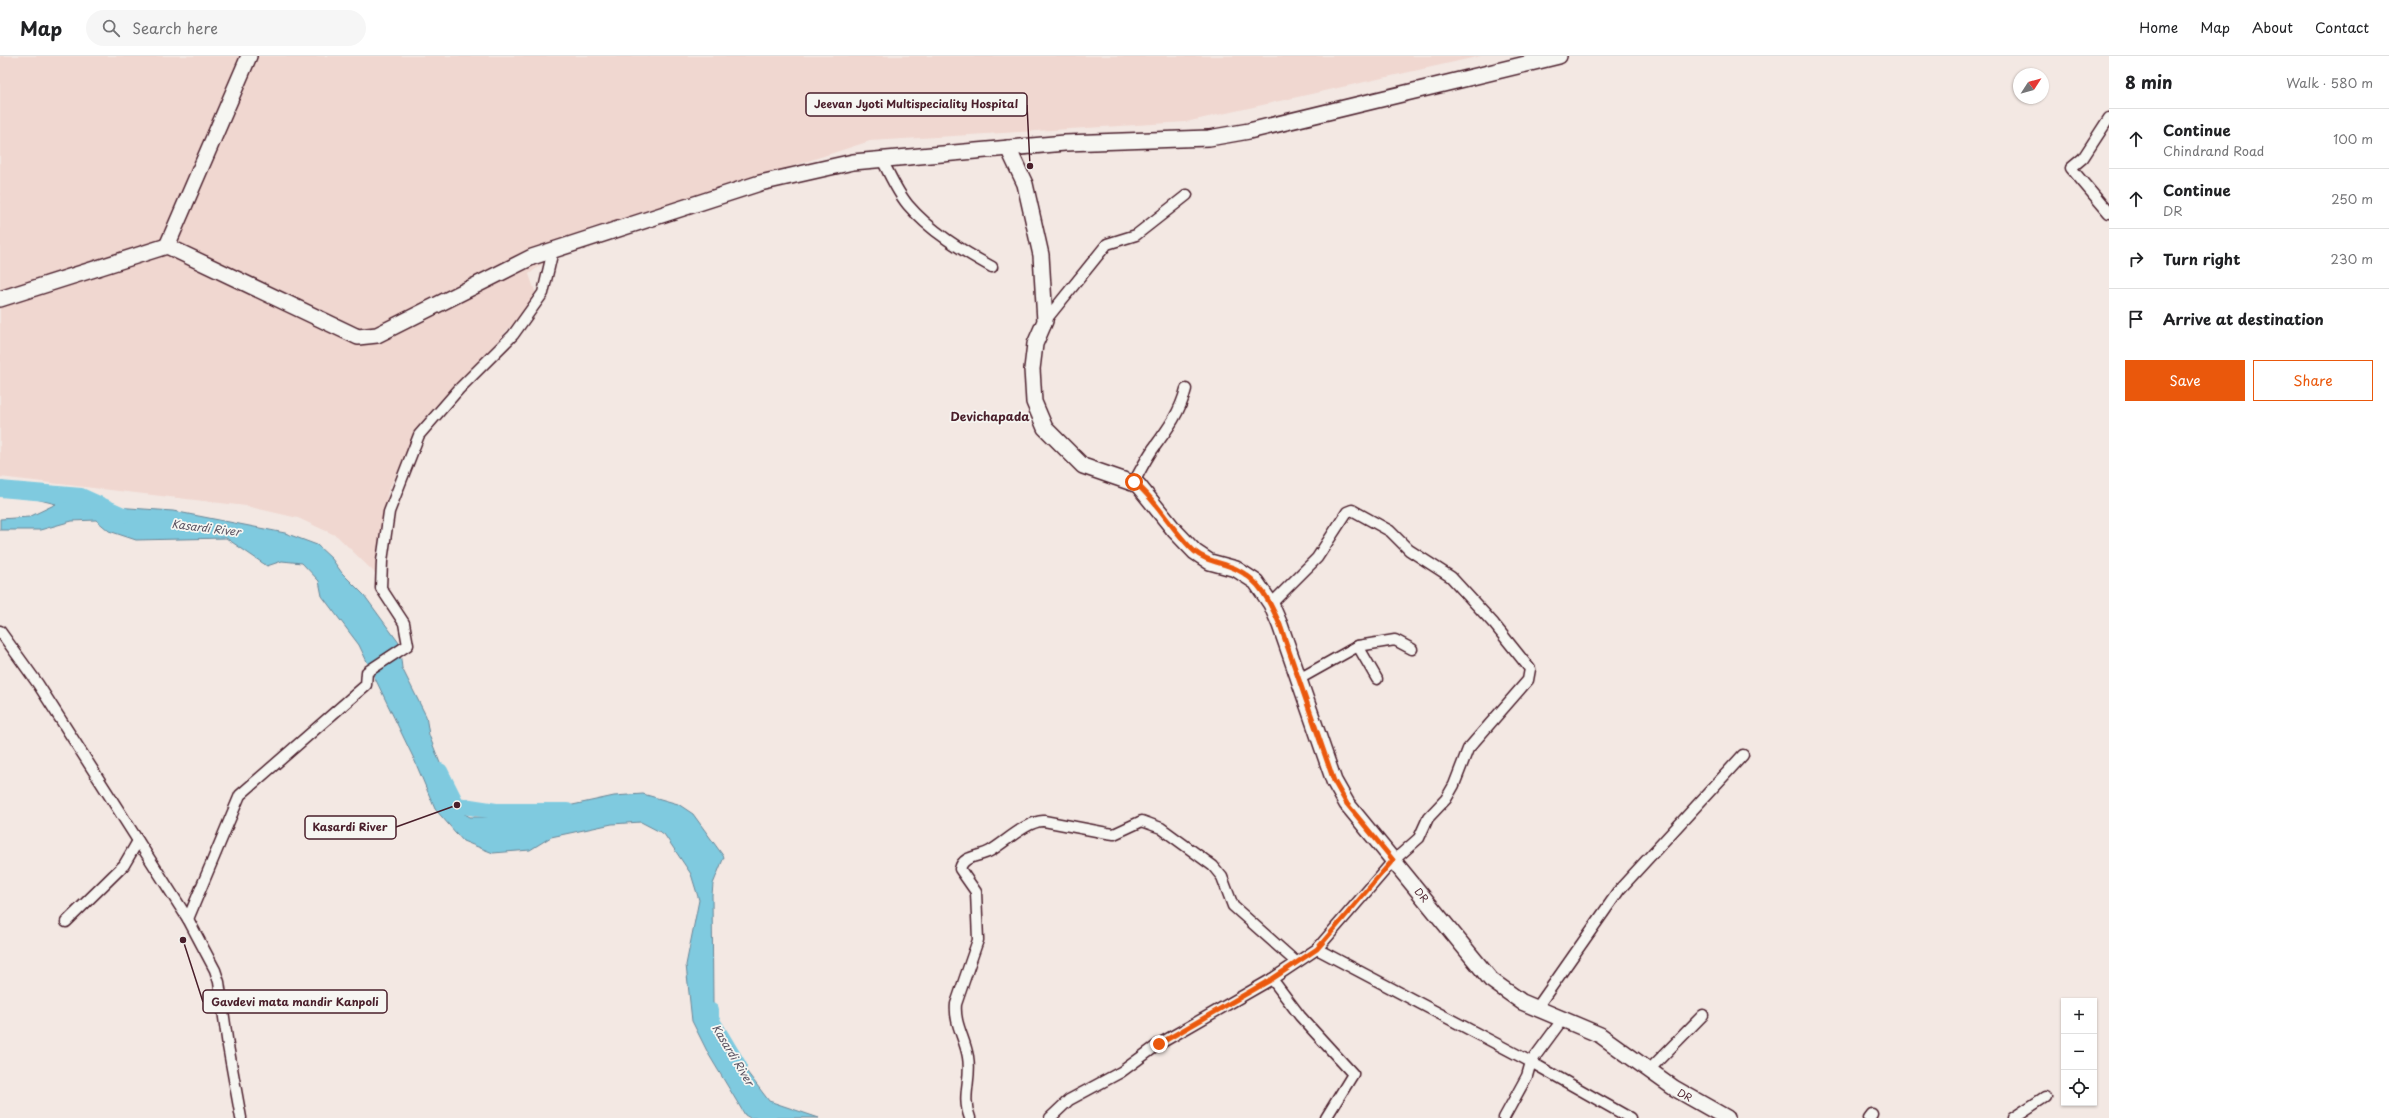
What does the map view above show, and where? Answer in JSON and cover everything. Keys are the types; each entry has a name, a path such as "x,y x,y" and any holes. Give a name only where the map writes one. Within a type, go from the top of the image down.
{"main road":[{"path":"167,246 249,56"},
{"path":"0,299 167,246 358,337 377,335 532,257 760,183 853,162 1064,143 1222,136 1249,131 1559,56"},
{"path":"1008,148 1025,184 1041,256 1045,321 1035,344 1032,369 1034,402 1045,428 1083,466 1134,482"},
{"name":"DR","path":"1134,482 1175,531 1195,552 1210,562 1236,569 1256,582 1271,604 1299,679 1334,781 1347,804 1491,980 1522,1002 1600,1035 1674,1088 1721,1116"}],"street":[{"path":"2109,118 2083,158 2071,168 2109,213"},
{"path":"882,160 899,191 920,217 971,255 992,268"},
{"path":"1045,321 1106,244 1136,235 1187,195"},
{"path":"188,919 240,795 366,684 366,672 408,645 404,623 381,588 382,561 389,512 419,435 459,389 517,329 543,294 553,250"},
{"path":"1134,482 1152,450 1172,423 1182,406 1186,390"},
{"path":"1050,1118 1070,1100 1121,1072 1183,1030 1272,979 1317,949 1393,860 1419,838 1428,818 1446,799 1454,785 1468,749 1528,680 1530,669 1494,624 1451,577 1409,550 1390,531 1352,510 1347,512 1310,566 1271,604"},
{"path":"0,631 38,684 188,919 215,970 219,982 228,1046 241,1118"},
{"path":"1299,679 1358,646 1395,640 1412,649"},
{"path":"1358,646 1377,680"},
{"path":"1536,1009 1620,889 1743,756"},
{"path":"970,1118 965,1100 969,1069 968,1058 955,1014 956,1004 978,940 976,892 960,869 965,860 990,851 1035,822 1044,821 1114,834 1142,821 1161,828 1219,872 1233,906 1296,962"},
{"path":"66,922 124,865 138,841"},
{"path":"1317,949 1532,1062 1630,1118"},
{"path":"1272,979 1300,1016 1353,1074 1326,1118"},
{"path":"1649,1070 1703,1015"},
{"path":"1504,1118 1527,1076 1532,1062 1562,1020"},
{"path":"2013,1118 2046,1097"}],"shaded area":[{"path":"0,56 1481,56 1186,122 870,141 632,218 590,228 529,274 537,297 419,429 388,491 376,574 337,536 298,518 246,506 0,477"}],"water":[{"path":"2,482 44,489 100,506 173,511 285,533 317,545 332,559 342,573 364,595 399,643 402,668 426,716 429,735 449,786 454,808 470,817 491,817 545,811 614,796 643,794 678,804 693,814 724,857 713,884 712,895 713,1003 719,1035 769,1101 819,1118 750,1118 745,1115 709,1055 692,1021 686,965 699,900 691,874 664,834 641,822 612,824 551,837 530,850 493,853 463,841 435,809 414,759 359,645 322,596 319,581 302,563 282,561 267,566 226,538 136,540 109,531 96,520 72,521 40,530 0,530 0,519 29,517 56,504 36,499 0,495"}],"waterway":[{"name":"Kasardi River","path":"0,489 81,496 123,515"},
{"name":"Kasardi River","path":"440,771 457,805 496,811 567,811"},
{"name":"Kasardi River","path":"711,1011 711,1019 739,1066"}],"place":[{"name":"Jeevan Jyoti Multispeciality Hospital","path":"1030,166"},
{"name":"Kasardi River","path":"457,805"},
{"name":"Gavdevi mata mandir Kanpoli","path":"183,940"}],"district":[{"name":"Devichapada","path":"990,417"}],"route":[{"path":"1134,482 1175,531 1195,552 1210,562 1236,569 1256,582 1271,604 1280,625 1334,781 1347,804 1393,860 1317,949 1272,979 1159,1044"}]}
